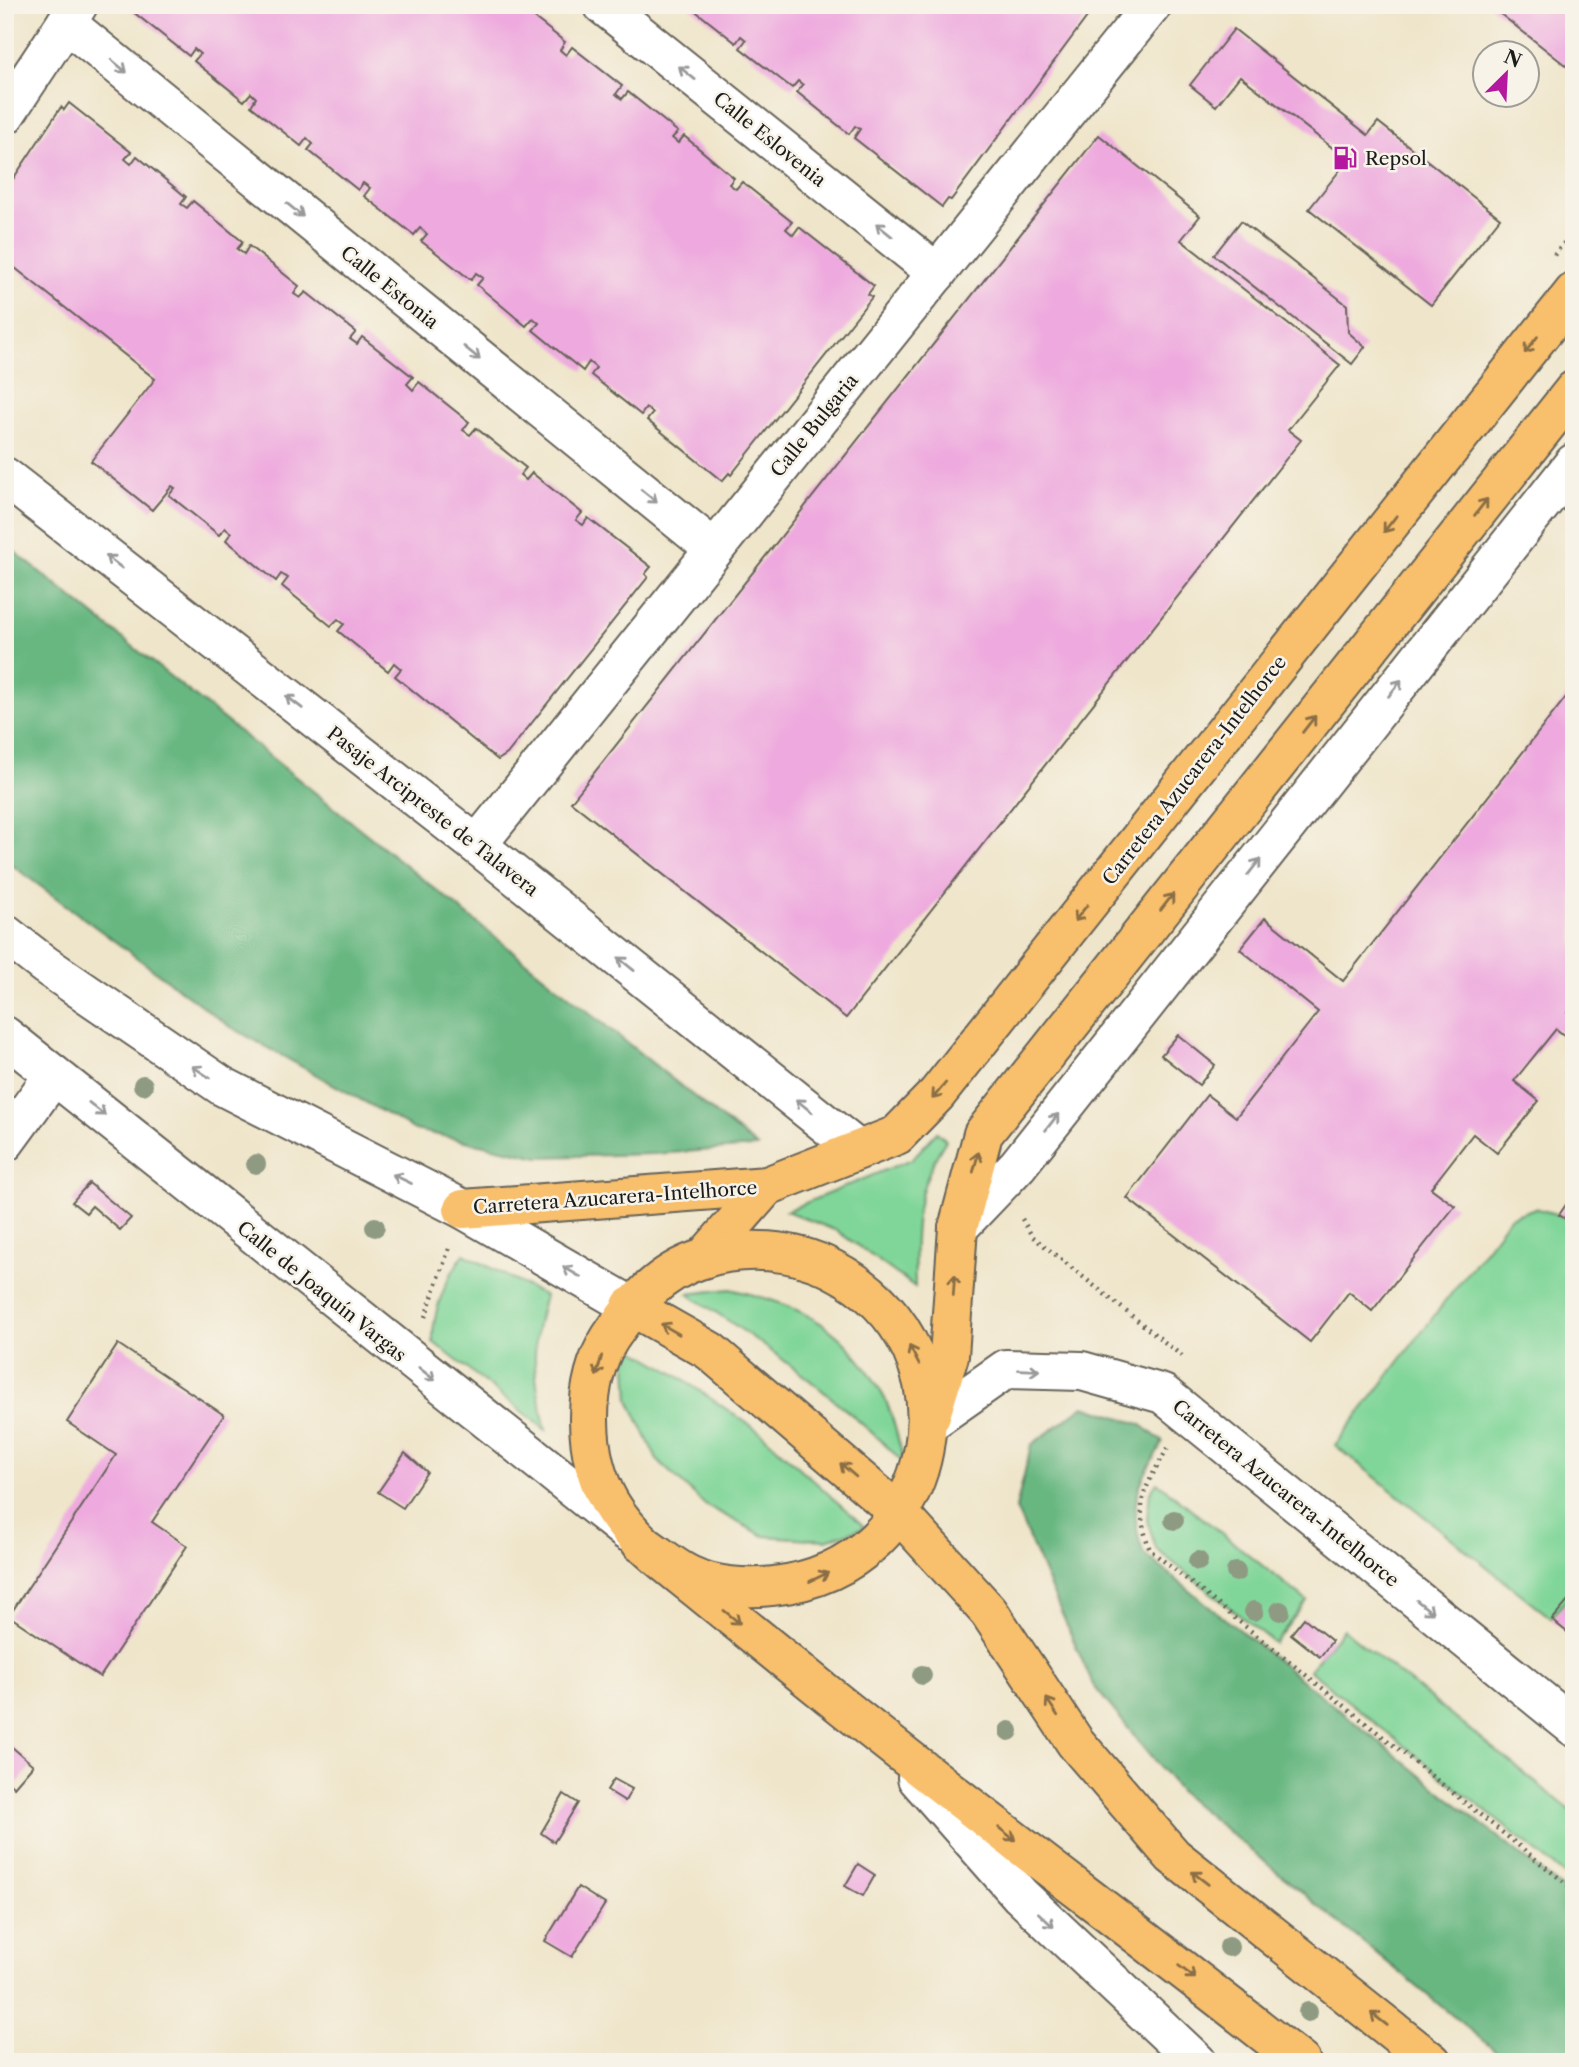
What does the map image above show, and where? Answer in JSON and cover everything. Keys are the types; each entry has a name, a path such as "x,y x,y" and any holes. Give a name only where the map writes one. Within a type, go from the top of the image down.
{"main road":[{"name":"Carretera Azucarera-Intelhorce","path":"463,1209 767,1186 897,1135 937,1094 1574,292"},
{"name":"Carretera Azucarera-Intelhorce","path":"641,1543 691,1576 748,1589 807,1583 859,1557 900,1514 921,1471 929,1423 949,1356 958,1228 983,1133 1574,390"},
{"name":"Carretera Azucarera-Intelhorce","path":"703,1259 767,1186"},
{"name":"Carretera Azucarera-Intelhorce","path":"929,1423 921,1370 897,1321 859,1283 810,1258 756,1250 703,1259 664,1278 631,1306 603,1350 589,1400 591,1453 609,1502 641,1543 886,1742 1301,2062"},
{"path":"631,1306 710,1351 900,1514 989,1612 1075,1742 1173,1856 1432,2062"}],"street":[{"name":"Calle Eslovenia","path":"603,5 937,273"},
{"name":"Calle Bulgaria","path":"477,845 1152,5"},
{"path":"5,115 72,14"},
{"name":"Calle Estonia","path":"72,14 715,549"},
{"path":"958,1228 1018,1165 1574,463"},
{"name":"Pasaje Arcipreste de Talavera","path":"5,477 477,845 857,1149"},
{"path":"5,934 45,965 222,1086 463,1209 631,1306"},
{"name":"Calle de Joaquín Vargas","path":"5,1036 641,1543"},
{"path":"5,1142 54,1075"},
{"name":"Carretera Azucarera-Intelhorce","path":"929,1423 1006,1369 1082,1371 1163,1394 1574,1727"},
{"name":"Carretera Azucarera-Intelhorce","path":"886,1742 1020,1895 1196,2062"}],"path":[{"path":"1547,264 1574,231"},
{"path":"409,1360 463,1209"},
{"path":"1021,1216 1032,1236 1191,1363"},
{"path":"1192,1418 1171,1442 1144,1488 1140,1521 1150,1550 1574,1890"}],"green space":[{"path":"5,544 757,1147 654,1154 539,1157 415,1130 229,1026 5,860"},
{"path":"937,1132 946,1140 927,1176 921,1194 916,1228 915,1287 837,1231 786,1211 912,1159"},
{"path":"1535,1208 1559,1215 1574,1224 1574,1591 1551,1618 1335,1445 1510,1217"},
{"path":"464,1254 545,1296 537,1331 535,1363 546,1430 433,1342 441,1296"},
{"path":"730,1289 801,1312 820,1323 854,1353 884,1397 905,1464 801,1373 688,1294"},
{"path":"626,1345 672,1372 760,1432 865,1527 826,1540 764,1536 705,1505 657,1460 629,1400"},
{"path":"1084,1406 1140,1424 1163,1442 1137,1495 1136,1520 1143,1553 1574,1898 1574,2062 1509,2062 1181,1793 1093,1685 1016,1509 1031,1445"},
{"path":"1157,1482 1307,1601 1274,1643 1156,1549 1147,1520 1150,1492"},
{"path":"1343,1629 1574,1813 1574,1882 1309,1670"}],"building":[{"path":"137,5 504,5 510,10 518,5 565,42 560,50 566,55 572,47 622,86 616,94 622,99 628,92 678,132 672,138 678,143 684,136 734,178 729,184 736,189 742,182 792,222 786,229 793,235 799,227 874,286 868,294 872,297 731,475 729,473 722,481 647,420 653,413 646,408 641,415 591,375 596,368 589,362 583,371 533,330 539,323 533,318 526,326 477,285 483,278 476,273 471,280 421,241 427,234 420,228 414,235 364,196 370,188 363,183 358,190 308,150 313,144 307,138 301,146 251,106 256,98 251,93 244,101 194,61 200,54 194,49 189,56 132,11"},
{"path":"688,5 1080,5 1090,13 951,200 948,199 942,207 854,138 860,129 855,126 849,134 797,92 803,85 798,81 792,88 740,48 746,40 741,36 736,43"},
{"path":"1489,5 1574,5 1574,72 1540,45 1540,38 1531,38"},
{"path":"1234,29 1368,135 1378,122 1500,218 1431,305 1309,209 1348,160 1240,76 1216,106 1190,85"},
{"path":"69,103 131,152 125,159 131,164 137,156 186,197 181,204 187,208 193,201 243,242 237,249 244,254 249,246 299,286 294,294 300,298 306,292 356,332 350,339 357,344 362,337 413,377 407,384 413,390 419,382 469,422 463,430 470,435 476,428 526,468 520,475 526,480 532,473 582,513 576,520 583,525 588,518 651,567 645,574 648,577 507,754 498,760 395,676 401,669 394,663 388,671 338,631 344,624 338,619 331,626 282,586 288,578 281,574 276,581 226,540 231,533 225,528 219,535 169,495 175,488 172,486 152,510 91,461 155,379 5,260 5,191 61,107 64,110"},
{"path":"1099,135 1200,216 1181,240 1340,365 1288,430 1301,440 846,1018 571,802"},
{"path":"1241,221 1347,305 1348,332 1365,347 1352,364 1214,255"},
{"path":"1574,687 1574,1006 1568,1013 1574,1018 1574,1043 1556,1029 1514,1081 1539,1101 1497,1153 1473,1134 1431,1188 1455,1206 1372,1311 1349,1292 1310,1342 1127,1198 1207,1095 1236,1117 1318,1012 1240,949 1265,918 1343,981"},
{"path":"1178,1035 1215,1065 1199,1085 1161,1055"},
{"path":"89,1183 131,1218 120,1230 92,1206 86,1213 72,1202"},
{"path":"1574,1193 1574,1224 1559,1215"},
{"path":"118,1344 224,1415 152,1522 187,1546 100,1677 9,1616 116,1455 67,1422"},
{"path":"405,1453 427,1472 403,1508 378,1492"},
{"path":"1574,1594 1574,1623 1567,1632 1552,1620"},
{"path":"1304,1618 1332,1641 1320,1657 1291,1634"},
{"path":"5,1741 33,1765 14,1787 5,1779"},
{"path":"614,1779 632,1789 625,1801 607,1790"},
{"path":"564,1794 578,1803 554,1842 541,1833"},
{"path":"858,1864 875,1875 863,1896 845,1886"},
{"path":"578,1887 605,1904 572,1957 545,1941"}],"place":[{"name":"Repsol","path":"1345,158"}]}
